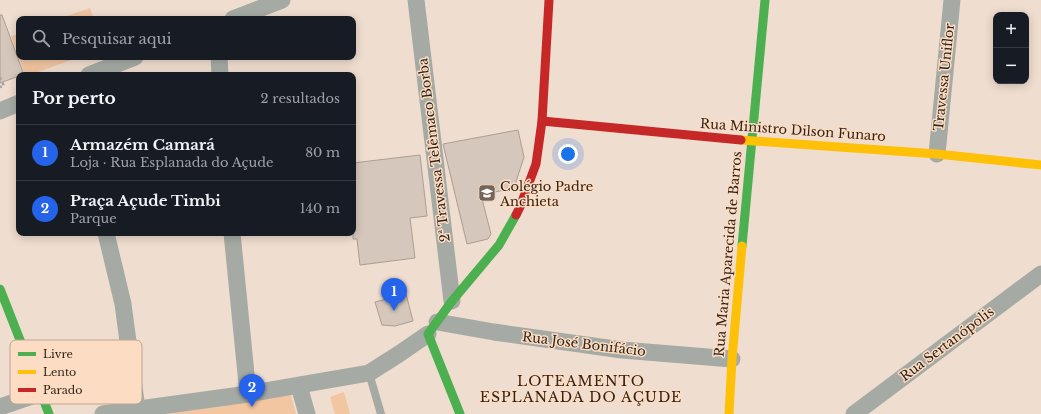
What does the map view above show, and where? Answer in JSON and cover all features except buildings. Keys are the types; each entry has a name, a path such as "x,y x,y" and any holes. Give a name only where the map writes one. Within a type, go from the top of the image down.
{"street":[{"name":"2ª Travessa Telêmaco Borba","path":"416,0 452,300"},
{"path":"103,414 299,386 369,372 399,354 432,328 452,300 499,244 520,207 536,164 542,121 550,0"},
{"name":"Rua Maria Aparecida de Barros","path":"728,414 765,0"},
{"name":"Travessa Uniflor","path":"936,154 952,0"},
{"path":"240,16 276,1"},
{"path":"97,72 127,60"},
{"path":"219,60 220,72"},
{"path":"0,111 16,104"},
{"name":"Rua Ministro Dilson Funaro","path":"542,121 1041,164"},
{"path":"107,236 123,304 128,340"},
{"path":"232,236 248,394"},
{"name":"Rua Sertanópolis","path":"854,414 1041,274"},
{"path":"0,289 20,340"},
{"path":"432,328 460,414"},
{"name":"Rua José Bonifácio","path":"432,328 494,332 622,350 732,359"},
{"path":"299,386 307,414"},
{"path":"0,407 10,404"},
{"path":"45,404 49,414"},
{"path":"136,404 137,409"}],"lane":[{"path":"369,372 381,414"}],"path":[{"path":"0,77 4,86 0,87"}],"shaded area":[{"path":"90,8 93,16 67,16"},
{"path":"16,35 16,50 11,36"},
{"path":"20,60 71,60 38,72 24,72"},
{"path":"344,392 350,414 335,414 330,397"},
{"path":"291,395 296,414 162,414"}],"traffic: fast":[{"path":"742,246 765,0"},
{"path":"460,414 428,334 452,301 499,245 516,215"},
{"path":"0,289 20,340"},
{"path":"45,404 49,414"}],"traffic: slow":[{"path":"741,140 937,154 1041,165"},
{"path":"729,414 732,359 742,246"}],"traffic: jam":[{"path":"516,215 536,164 542,121 549,0"},
{"path":"542,121 741,140"}],"place":[{"name":"Colégio Padre Anchieta","path":"487,193"},
{"name":"Armazém Camará","path":"394,311"},
{"name":"Praça Açude Timbi","path":"252,407"}],"district":[{"name":"LOTEAMENTO ESPLANADA DO AÇUDE","path":"581,390"}]}
